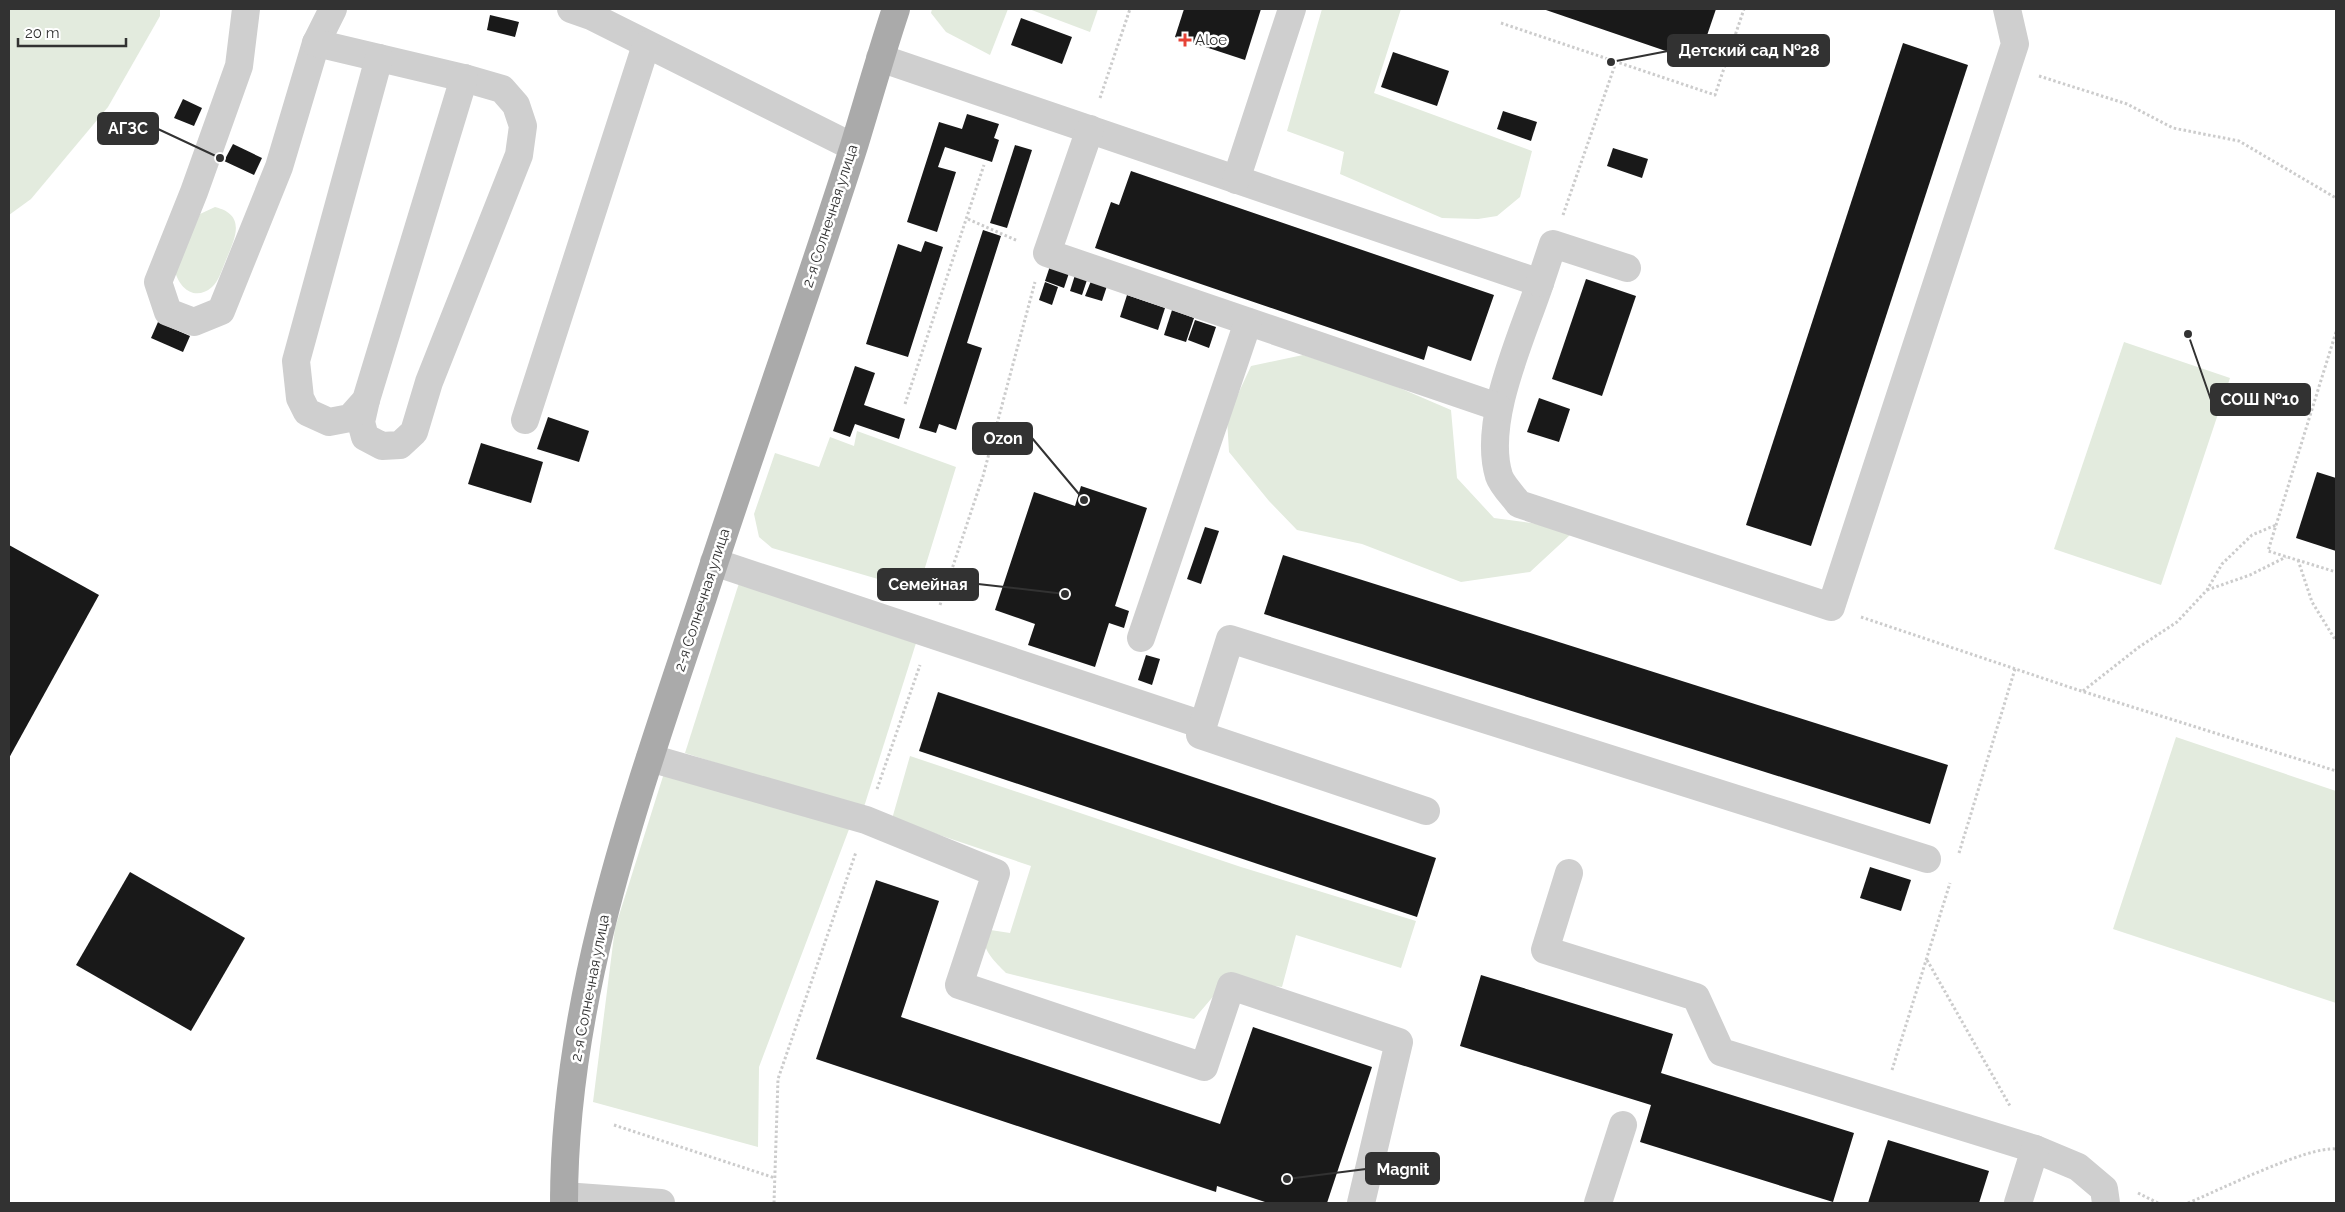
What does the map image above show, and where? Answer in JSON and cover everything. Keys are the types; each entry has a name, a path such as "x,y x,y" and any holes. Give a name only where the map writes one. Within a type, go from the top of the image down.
{"main road":[{"name":"2-я Солнечная улица","path":"564,1200 568,1110 584,1002 603,914 650,758 853,147 896,9"}],"street":[{"path":"246,9 239,66 194,192 158,282 168,312 194,322 221,311 278,167 316,43 333,9"},
{"path":"571,9 591,16 853,147"},
{"path":"1236,180 1292,9"},
{"path":"1627,268 1553,244 1498,407 1494,443 1499,478 1519,504 1831,607 2014,44 2007,9"},
{"path":"316,43 464,78 502,89 516,105 523,126 518,155 429,382 414,432 400,445 382,446 365,436 361,422 366,400 464,78"},
{"path":"525,420 646,45"},
{"path":"366,400 350,418 329,422 308,412 300,398 296,361 379,58"},
{"path":"880,58 1540,283"},
{"path":"1090,129 1047,253 1498,407"},
{"path":"1141,638 1248,322"},
{"path":"714,562 1203,725"},
{"path":"1426,811 1200,735 1230,638 1927,859"},
{"path":"650,758 866,820 996,873 959,985 1204,1067 1231,986 1398,1042 1361,1203"},
{"path":"1568,873 1545,950 1696,997 1720,1052 2035,1150 2078,1167 2104,1189 2106,1203"},
{"path":"1598,1203 1623,1124"},
{"path":"2018,1203 2035,1150"},
{"path":"564,1200 661,1203"}],"path":[{"path":"1090,129 1130,9"},
{"path":"1502,23 1715,95 1744,9"},
{"path":"1553,244 1616,62"},
{"path":"2007,66 2127,104 2173,128 2239,142 2336,198"},
{"path":"905,404 968,219 984,165"},
{"path":"774,1203 778,1079 983,476 1031,294 1047,253 968,219"},
{"path":"2336,332 2268,551 2336,572"},
{"path":"2082,691 2138,647 2176,622 2207,590 2222,564 2252,535 2277,525"},
{"path":"2207,590 2250,575 2286,557"},
{"path":"2297,560 2312,602 2336,641"},
{"path":"1831,607 2082,691 2336,771"},
{"path":"1957,859 2015,669"},
{"path":"1882,1102 1952,878"},
{"path":"1927,959 2010,1106"},
{"path":"614,1125 775,1178"},
{"path":"2188,1203 2283,1162 2326,1148 2336,1149"}],"shaded area":[{"path":"9,9 160,9 160,16 108,107 31,199 9,215"},
{"path":"932,9 1008,9 990,55 946,32 931,13"},
{"path":"1029,9 1098,9 1090,32"},
{"path":"1322,9 1401,9 1374,93 1532,151 1520,197 1497,216 1478,219 1442,218 1340,174 1344,152 1287,131"},
{"path":"215,207 225,211 235,221 235,236 217,282 206,291 194,293 180,283 175,271 200,214"},
{"path":"2124,342 2230,378 2161,585 2054,549"},
{"path":"1303,355 1381,380 1451,410 1457,478 1494,518 1538,524 1570,535 1530,572 1461,582 1362,544 1297,530 1269,501 1229,452 1227,418 1251,366"},
{"path":"857,431 956,467 923,574 895,584 772,548 759,537 754,514 775,453 819,467 830,437 854,446"},
{"path":"739,583 917,640 863,810 685,753"},
{"path":"2176,737 2336,791 2336,1003 2113,929"},
{"path":"910,756 1241,867 1416,921 1401,968 1296,935 1282,987 1228,979 1194,1019 1006,973 992,958 986,948 983,936 984,929 1010,933 1031,866 892,819"},
{"path":"665,770 851,824 759,1067 758,1147 593,1102 615,928"}],"building":[{"path":"1184,9 1261,9 1245,60 1175,37"},
{"path":"1543,9 1716,9 1698,62"},
{"path":"490,15 519,22 515,37 487,30"},
{"path":"1021,18 1072,37 1062,64 1011,45"},
{"path":"1903,43 1968,65 1811,546 1746,525"},
{"path":"1393,52 1449,71 1437,106 1381,87"},
{"path":"183,99 202,108 194,126 174,118"},
{"path":"1503,111 1537,122 1531,141 1497,129"},
{"path":"967,114 999,124 994,138 999,140 992,162 945,147 938,167 956,172 937,232 907,222 939,122 962,129"},
{"path":"233,144 262,158 254,175 224,161"},
{"path":"1015,145 1032,150 1007,228 990,223"},
{"path":"1613,148 1648,159 1642,178 1607,166"},
{"path":"1131,171 1494,295 1471,361 1428,346 1424,360 1095,248 1111,202 1119,205"},
{"path":"983,230 1001,236 967,343 982,348 956,430 939,424 936,433 919,428"},
{"path":"925,241 943,247 908,357 866,344 898,244 921,252"},
{"path":"1050,266 1069,273 1064,288 1045,281"},
{"path":"1075,275 1087,280 1082,295 1070,291"},
{"path":"1586,279 1636,296 1602,396 1552,379"},
{"path":"1091,281 1107,286 1102,301 1085,296"},
{"path":"1045,282 1058,287 1052,305 1039,300"},
{"path":"1127,295 1165,308 1158,330 1120,317"},
{"path":"1172,310 1194,318 1186,342 1164,335"},
{"path":"1195,320 1216,327 1209,348 1188,340"},
{"path":"158,322 190,336 183,352 151,338"},
{"path":"855,366 875,373 864,405 905,419 899,439 855,424 850,437 833,431"},
{"path":"1539,398 1570,409 1559,442 1527,432"},
{"path":"548,417 589,431 579,462 537,449"},
{"path":"481,443 543,462 531,503 468,484"},
{"path":"2317,472 2336,478 2336,551 2296,538"},
{"path":"1081,486 1147,508 1115,606 1129,611 1124,628 1109,623 1095,667 1028,645 1035,624 995,610 1034,492 1075,506"},
{"path":"1205,527 1219,531 1201,584 1187,579"},
{"path":"9,545 99,595 9,758"},
{"path":"1283,555 1948,765 1930,824 1264,614"},
{"path":"1146,655 1160,659 1152,685 1138,680"},
{"path":"938,692 1436,858 1417,917 919,751"},
{"path":"1870,867 1911,880 1901,911 1860,898"},
{"path":"130,872 245,938 191,1031 76,965"},
{"path":"876,880 939,901 901,1017 1220,1124 1253,1027 1372,1067 1327,1203 1268,1203 1217,1186 1216,1192 816,1059"},
{"path":"1481,975 1673,1034 1661,1073 1854,1133 1833,1202 1640,1142 1651,1105 1460,1046"},
{"path":"1888,1140 1989,1171 1979,1203 1868,1203"}],"place":[{"name":"Aloe","path":"1185,40"},
{"name":"Детский сад №28","path":"1611,62"},
{"name":"АГЗС","path":"220,158"},
{"name":"СОШ №10","path":"2188,334"},
{"name":"Ozon","path":"1084,500"},
{"name":"Семейная","path":"1065,594"},
{"name":"Magnit","path":"1287,1179"}]}
